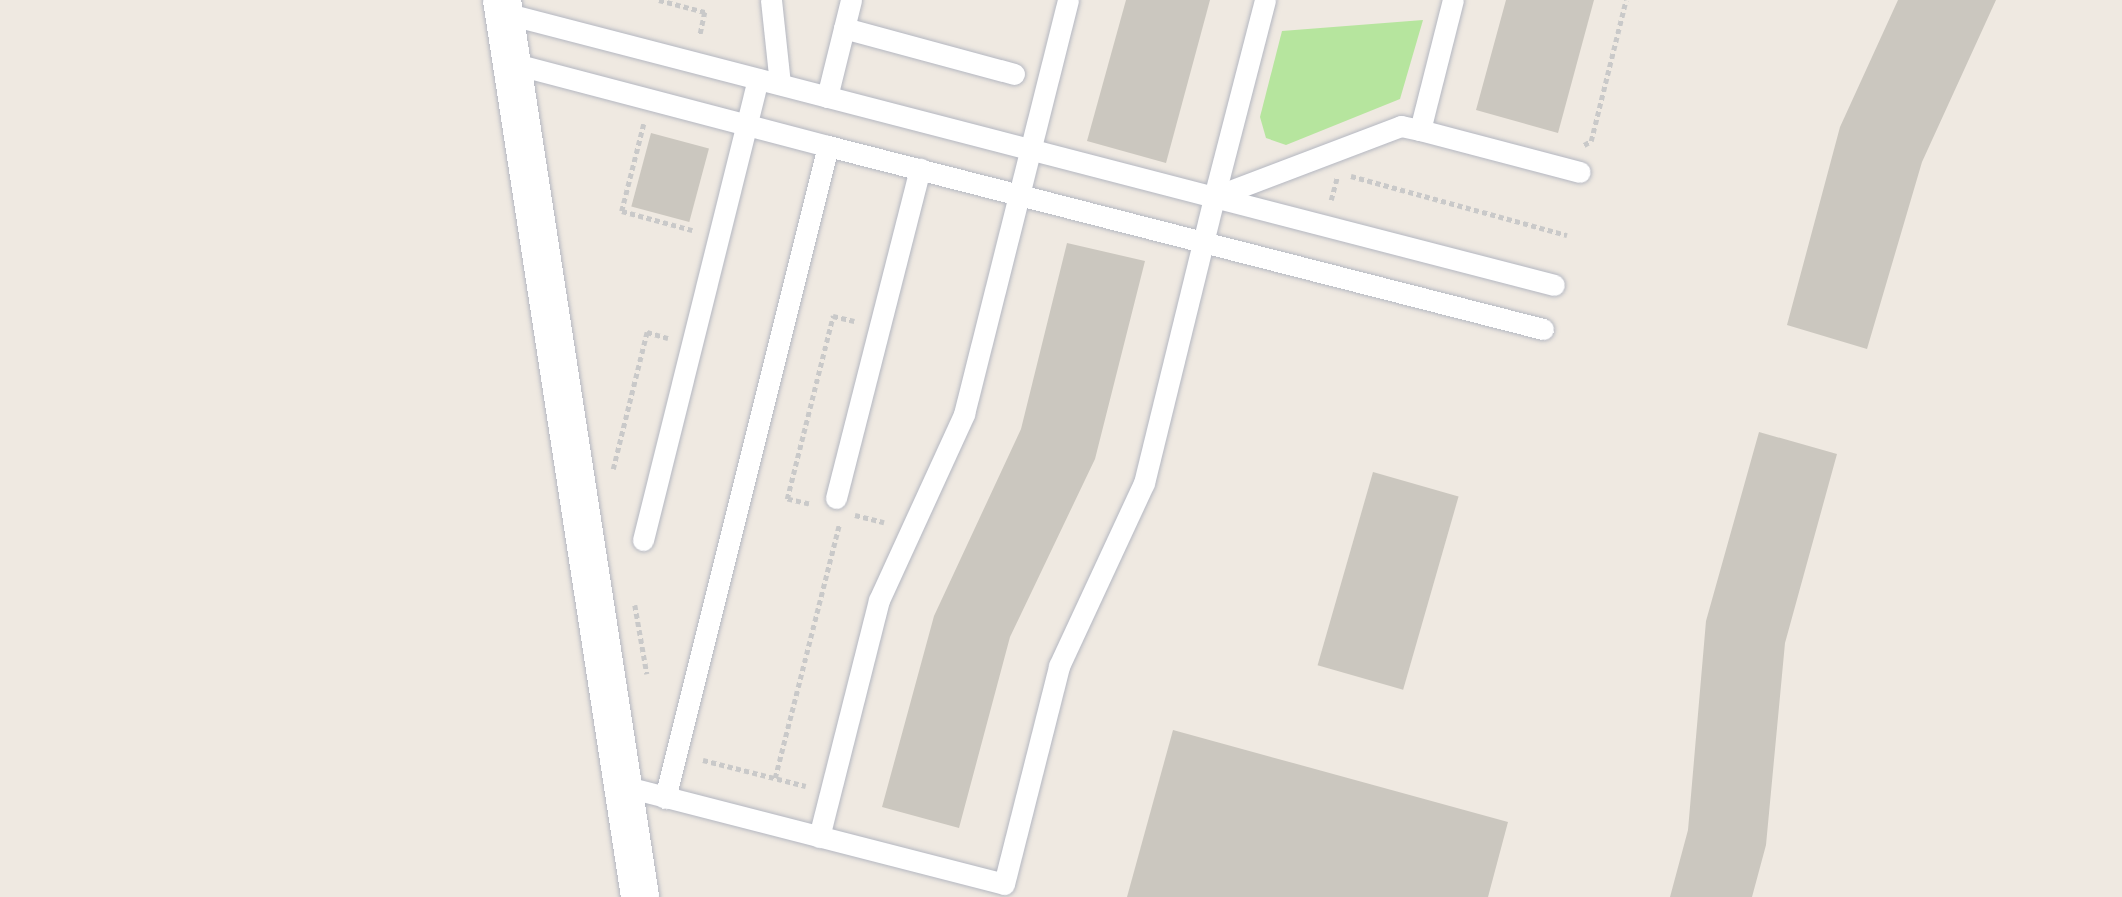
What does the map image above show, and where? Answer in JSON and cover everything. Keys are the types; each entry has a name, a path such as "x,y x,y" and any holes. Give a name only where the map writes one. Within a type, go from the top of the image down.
{"street":[{"path":"503,6 640,897"}],"lane":[{"path":"771,0 780,84"},
{"path":"827,97 851,0"},
{"path":"819,837 878,600 964,414 1068,0"},
{"path":"623,786 1004,884 1059,666 1144,483 1265,0"},
{"path":"1419,130 1453,0"},
{"path":"503,6 758,79 1554,285"},
{"path":"844,29 1014,74"},
{"path":"511,64 1543,329"},
{"path":"643,540 758,79"},
{"path":"1214,197 1401,126 1580,172"},
{"path":"665,798 828,146"},
{"path":"839,505 920,169"}],"path":[{"path":"1576,148 1591,141 1626,0"},
{"path":"645,118 622,211 700,232"},
{"path":"1326,176 1338,173 1567,235"},
{"path":"1329,210 1338,173"},
{"path":"612,472 647,332 673,339"},
{"path":"775,778 839,505"},
{"path":"633,593 647,674"},
{"path":"677,753 830,792"}],"green space":[{"path":"1423,20 1400,99 1286,145 1266,138 1260,117 1282,31"}],"building":[{"path":"1126,0 1210,0 1166,163 1087,141"},
{"path":"1506,0 1594,0 1558,133 1476,110"},
{"path":"1898,0 1996,0 1922,162 1867,349 1787,325 1840,127"},
{"path":"651,133 709,149 689,222 631,206"},
{"path":"1067,243 1145,261 1095,459 1010,637 959,828 882,807 934,616 1021,429"},
{"path":"1759,432 1837,454 1785,643 1766,845 1752,897 1670,897 1688,830 1706,621"},
{"path":"1373,472 1459,497 1403,690 1318,665"},
{"path":"1173,730 1508,822 1488,897 1127,897"}]}
